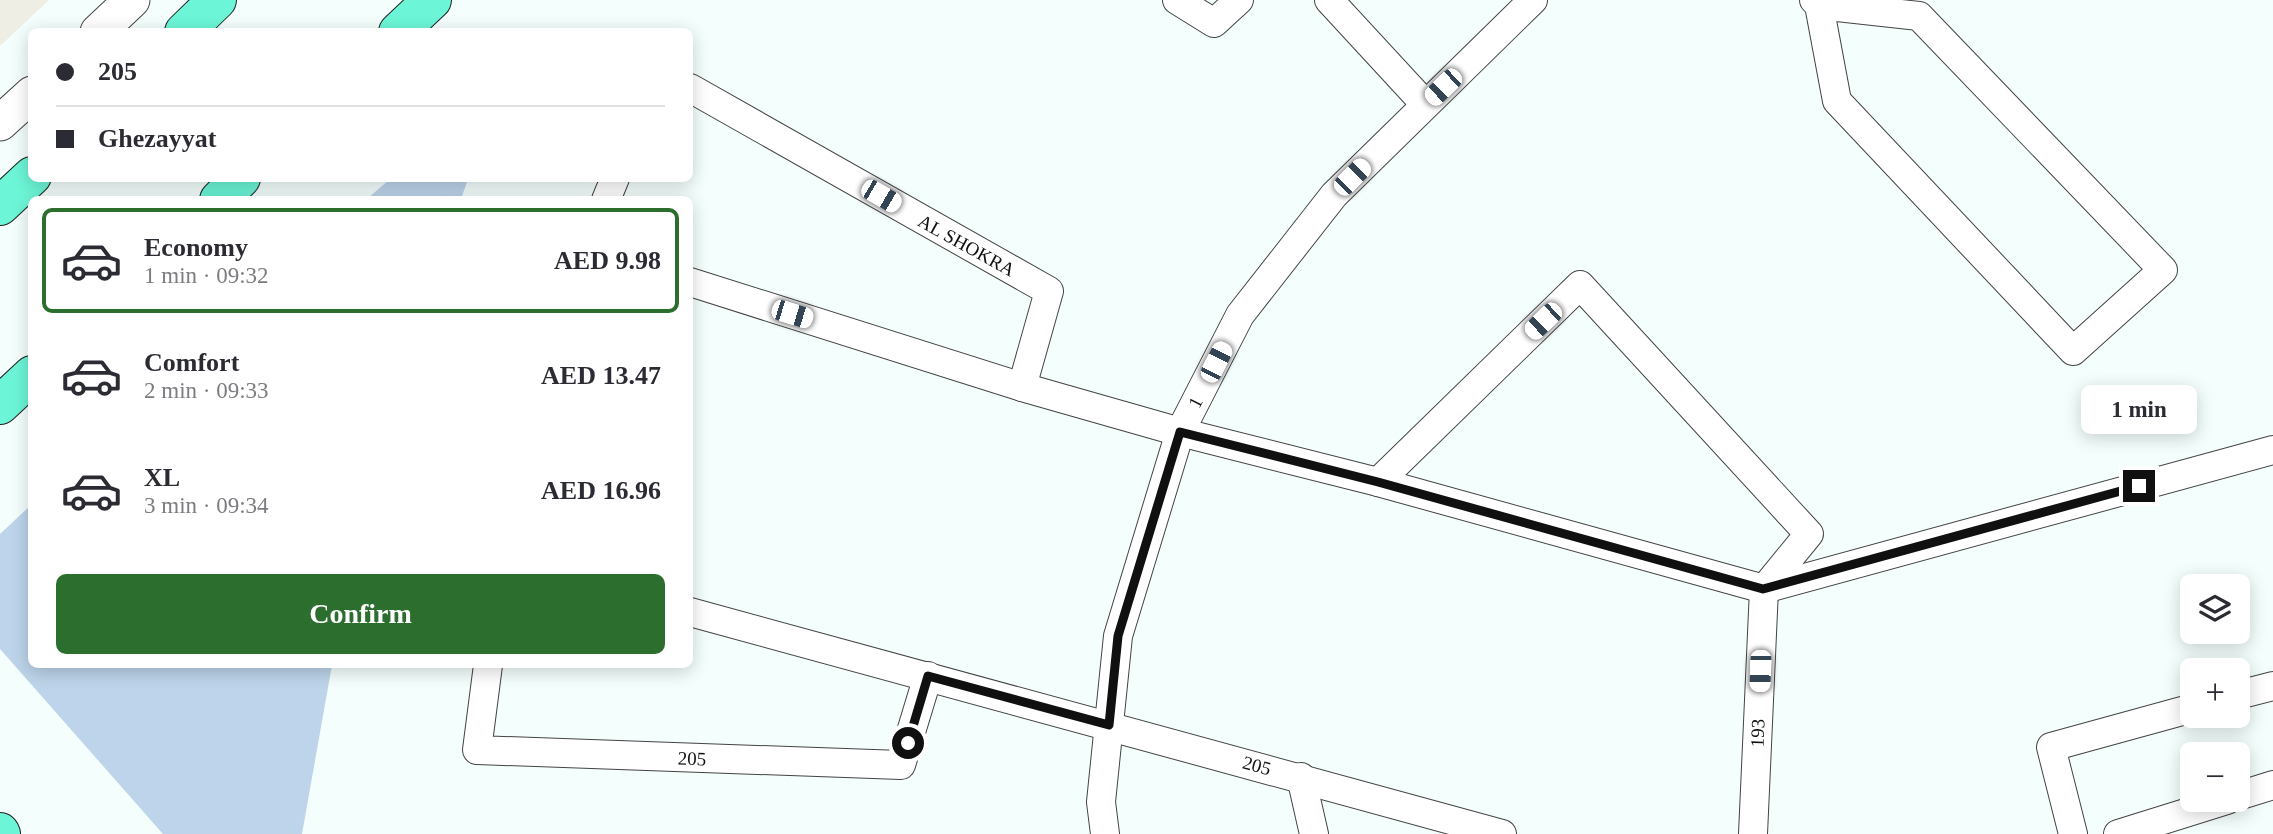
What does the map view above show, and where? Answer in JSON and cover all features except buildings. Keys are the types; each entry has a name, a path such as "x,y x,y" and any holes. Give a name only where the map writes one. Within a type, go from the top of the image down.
{"main road":[{"path":"188,28 217,0"},
{"path":"402,28 432,0"},
{"path":"0,206 28,180"},
{"path":"223,196 237,182"},
{"path":"0,417 18,388"}],"street":[{"path":"102,28 132,0"},
{"path":"1177,0 1214,23 1239,0"},
{"path":"1329,0 1425,104"},
{"name":"1","path":"1105,834 1101,802 1118,636 1180,432 1240,315 1334,195 1533,0"},
{"path":"1816,3 1919,16 2163,270 2073,351 1837,101 1816,3"},
{"name":"AL SHOKRA","path":"693,90 1049,291 1022,387"},
{"path":"0,123 28,98"},
{"path":"693,283 1022,387 1763,589 2273,450"},
{"path":"1378,482 1580,285 1809,534 1763,589"},
{"name":"193","path":"1753,834 1763,589"},
{"name":"205","path":"693,613 1502,834"},
{"name":"205","path":"488,668 477,750 901,765 928,676"},
{"path":"2250,692 2273,686"},
{"path":"2073,834 2051,747 2180,712"},
{"path":"1301,777 1314,834"},
{"path":"2250,792 2273,785"},
{"path":"2118,834 2189,812"}],"shaded area":[{"path":"0,0 49,0 0,46"},
{"path":"387,182 467,182 462,196 370,196"},
{"path":"28,508 28,668 331,668 302,834 163,834 0,649 0,534"}],"route":[{"path":"908,743 928,676 1109,725 1118,636 1180,432 1378,482 1763,589 2139,486"}]}
